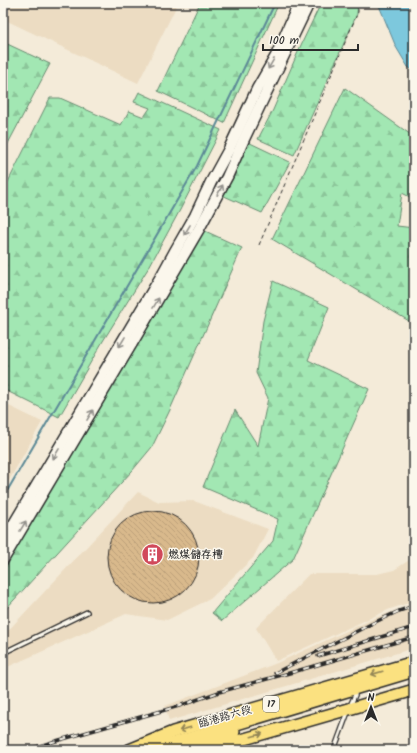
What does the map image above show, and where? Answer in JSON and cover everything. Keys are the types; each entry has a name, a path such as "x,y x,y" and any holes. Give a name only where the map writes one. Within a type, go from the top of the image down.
{"main road":[{"name":"臨港路六段","path":"177,750 353,688 414,662"},
{"name":"臨港路六段","path":"150,750 353,688 414,671"},
{"name":"臨港路六段","path":"129,750 173,732 353,688 414,678"},
{"name":"17","path":"206,750 414,690"}],"street":[{"path":"3,560 195,216 257,89 276,56 299,3"},
{"path":"3,542 170,280 227,177 310,3"}],"lane":[{"path":"3,654 88,612"},
{"path":"334,750 349,709 353,688"}],"path":[{"path":"259,245 358,12 358,3"}],"shaded area":[{"path":"3,3 178,3 138,83 3,19"},
{"path":"3,403 42,422 3,491"},
{"path":"138,492 159,502 194,501 268,529 253,558 210,599 167,620 126,614 3,669 3,636"},
{"path":"414,557 414,601 390,609 276,661 256,628 309,574 377,574 394,570"},
{"path":"414,604 414,648 169,721 165,706 277,663 375,618"}],"green space":[{"path":"200,3 279,3 224,123 158,91"},
{"path":"321,3 358,3 357,14 294,155 258,139 273,110"},
{"path":"3,42 50,64 3,153"},
{"path":"345,88 414,137 414,199 402,193 397,226 414,228 414,324 272,239"},
{"path":"139,92 221,130 149,267 103,341 59,417 3,389 3,192 50,98 60,98 121,125 129,111 144,117 150,108 134,102"},
{"path":"248,142 290,162 262,213 222,195"},
{"path":"203,230 242,248 152,447 132,471 3,612 3,567 133,348 162,302"},
{"path":"273,281 329,307 308,360 369,389 293,559 222,621 212,613 273,541 278,519 203,487 235,410 258,446 268,398 256,373 263,321"}],"water":[{"path":"378,3 414,3 414,71 408,67 396,47"}],"building":[{"name":"燃煤儲存槽","path":"153,511 171,514 186,524 196,539 199,557 196,575 186,590 171,600 153,603 135,600 120,590 110,575 107,557 110,539 120,524 135,514"}],"waterway":[{"path":"3,498 197,166 275,3"}],"railway":[{"path":"275,673 373,623 414,606"},
{"path":"318,656 414,627"},
{"path":"27,750 179,706 219,692 414,637"}],"place":[{"name":"燃煤儲存槽","path":"153,555"}]}
